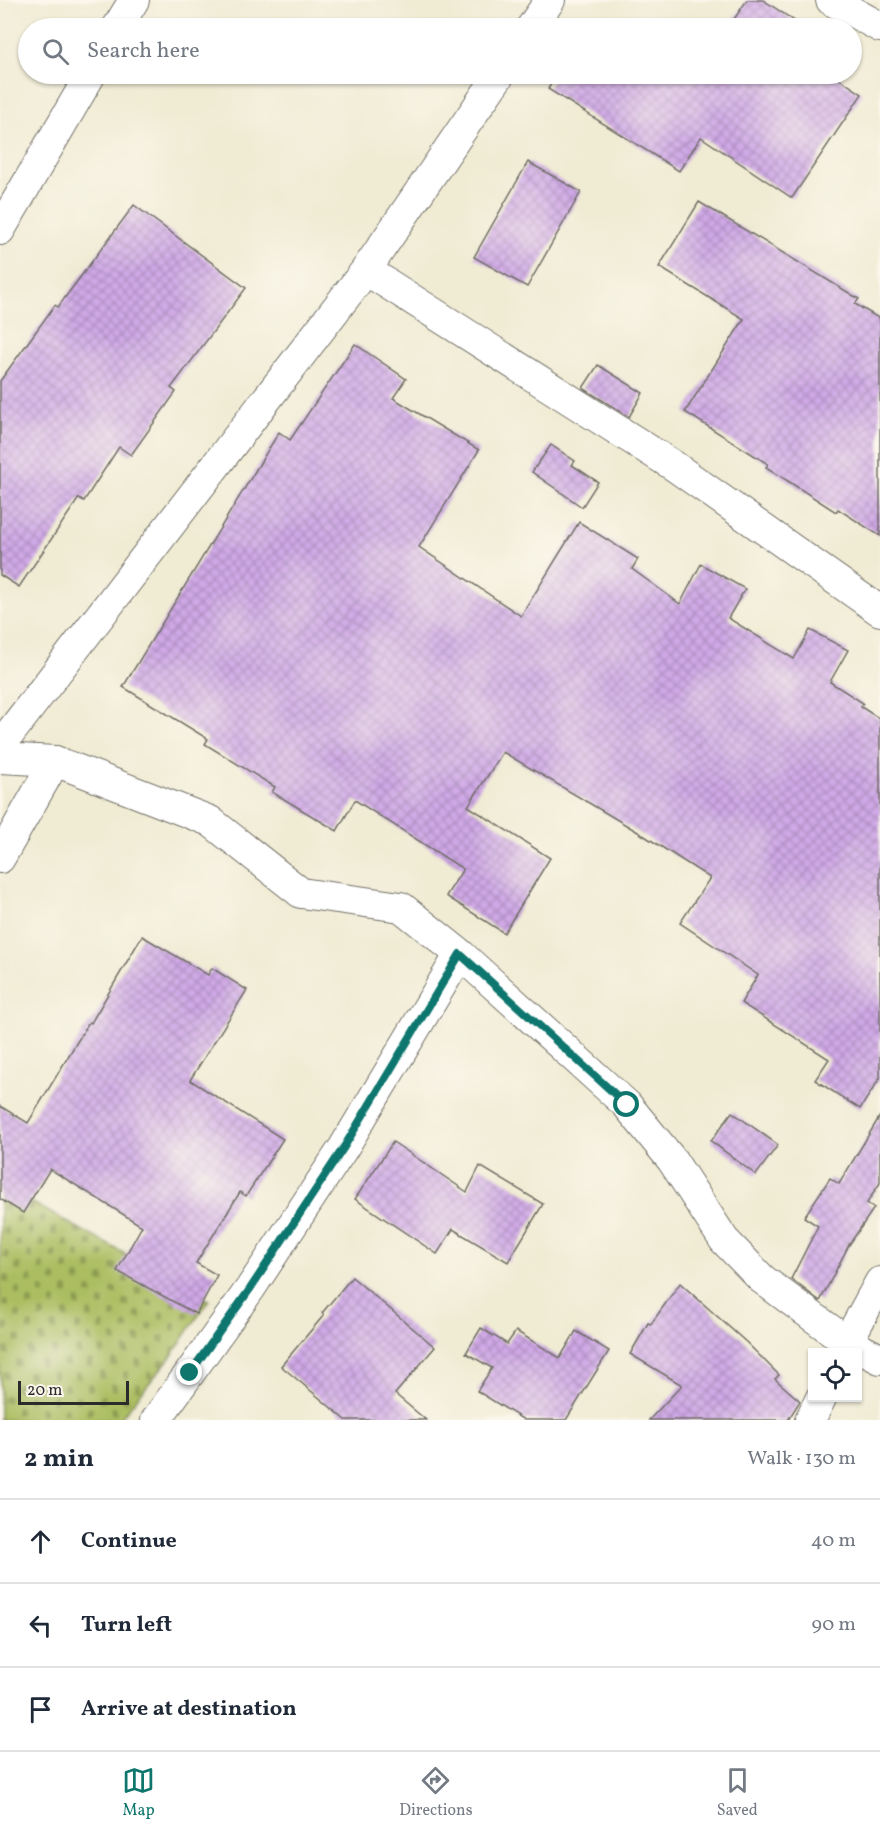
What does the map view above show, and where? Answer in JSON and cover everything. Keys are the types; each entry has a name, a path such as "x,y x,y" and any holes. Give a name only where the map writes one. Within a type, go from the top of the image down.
{"street":[{"path":"123,18 134,0"},
{"path":"538,18 550,0"},
{"path":"831,0 880,27"},
{"path":"0,230 85,84"},
{"path":"0,746 366,270 493,84"},
{"path":"366,270 674,466 880,611"},
{"path":"0,758 56,761 210,821 301,893 401,907 460,954 627,1105 672,1160 724,1239 762,1279 845,1347 880,1359"},
{"path":"0,858 56,761"},
{"path":"156,1420 250,1289 344,1147 460,954"},
{"path":"845,1347 880,1282"},
{"path":"810,1420 819,1402"}],"green space":[{"path":"0,1185 209,1300 173,1354 119,1420 0,1420"}],"building":[{"path":"747,0 763,0 790,18 735,18"},
{"path":"551,84 847,84 862,94 792,198 701,137 679,171 548,89"},
{"path":"528,162 581,192 527,287 474,257"},
{"path":"699,202 859,299 855,304 880,319 880,536 838,509 836,512 766,467 768,464 685,412 744,319 659,267"},
{"path":"134,205 246,288 171,388 176,392 131,455 119,447 84,501 79,498 19,587 0,575 0,381 55,305 58,307"},
{"path":"355,344 406,379 393,398 479,450 419,547 521,616 579,522 638,559 632,569 680,604 701,564 745,589 728,618 794,659 810,630 848,650 830,682 863,703 861,707 880,719 880,1078 860,1109 815,1080 829,1059 741,1003 758,975 680,923 710,878 643,835 503,752 468,806 550,858 504,933 446,896 463,869 355,800 337,831 272,792 275,787 205,744 208,739 123,687 279,432 290,440"},
{"path":"598,365 643,393 629,417 583,388"},
{"path":"551,445 575,461 572,465 598,482 582,507 532,472"},
{"path":"142,936 208,975 212,968 247,990 190,1080 283,1139 246,1196 240,1192 196,1263 217,1275 196,1314 117,1271 142,1226 50,1169 23,1213 0,1199 0,1106 28,1123"},
{"path":"732,1112 778,1145 756,1175 711,1141"},
{"path":"880,1116 880,1183 867,1203 874,1208 849,1245 820,1301 791,1279 818,1226 804,1217 830,1178 839,1184"},
{"path":"393,1142 467,1192 480,1166 543,1204 508,1262 453,1229 437,1254 355,1199"},
{"path":"352,1277 435,1347 395,1394 426,1420 346,1420 281,1366 324,1315 322,1313"},
{"path":"680,1283 747,1343 779,1375 775,1379 800,1401 788,1420 649,1420 682,1385 630,1354 648,1323 651,1324"},
{"path":"481,1328 507,1344 516,1331 560,1358 576,1331 609,1351 566,1420 524,1420 477,1391 492,1368 466,1353"}],"route":[{"path":"190,1373 250,1289 344,1147 460,954 627,1105"}]}
